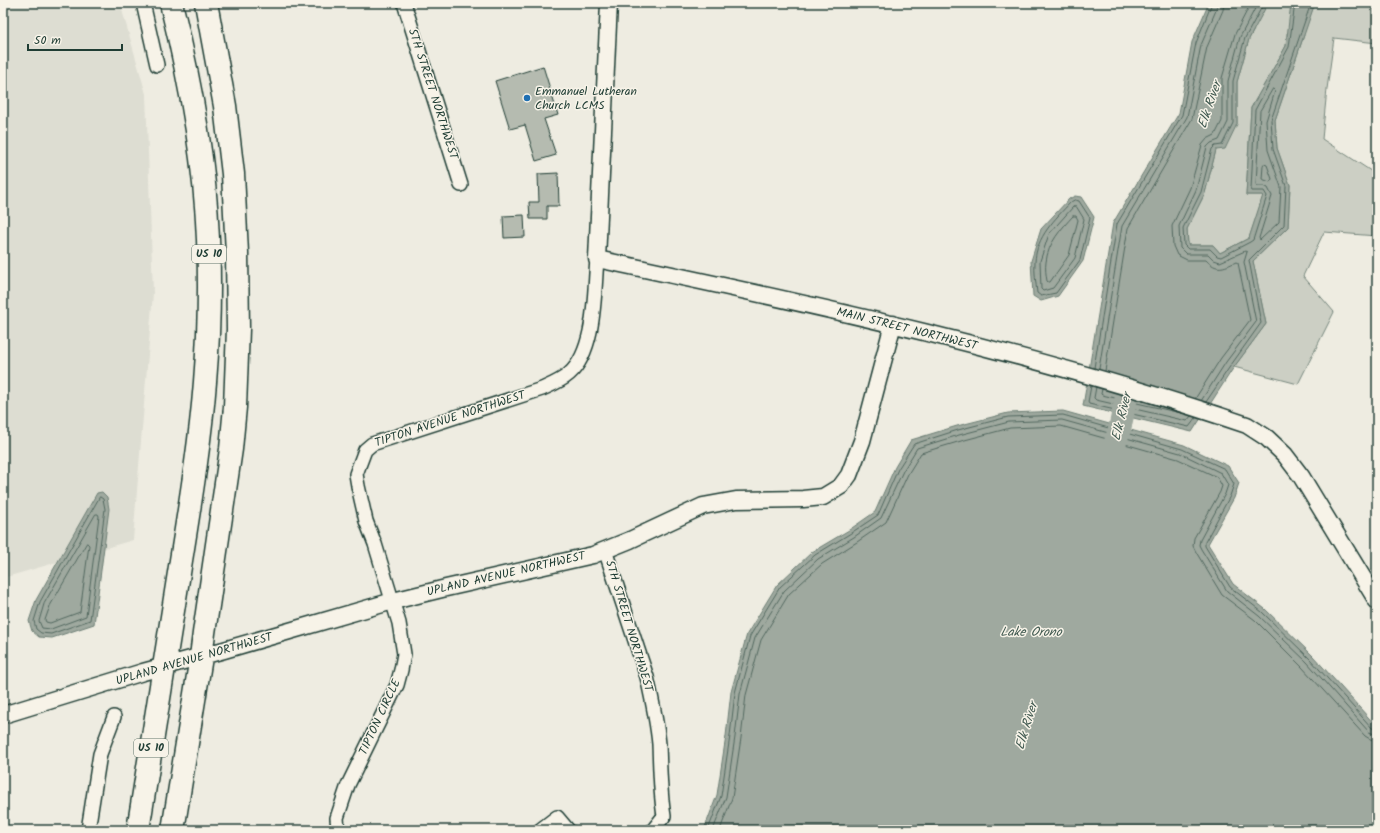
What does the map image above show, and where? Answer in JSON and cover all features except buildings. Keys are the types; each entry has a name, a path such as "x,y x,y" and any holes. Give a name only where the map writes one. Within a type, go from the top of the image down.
{"highway":[{"name":"US 10","path":"138,830 189,508 202,416 209,314 208,239 200,148 184,59 171,3"},
{"name":"US 10","path":"173,830 201,657 231,449 235,408 238,329 237,253 232,174 224,106 206,3"}],"street":[{"path":"143,3 157,65"},
{"name":"5TH STREET NORTHWEST","path":"404,3 461,185"},
{"path":"597,259 608,3"},
{"name":"MAIN STREET NORTHWEST","path":"597,259 893,324 1065,369 1247,425 1267,438 1284,455 1301,476 1319,503 1377,601"},
{"name":"TIPTON AVENUE NORTHWEST","path":"392,601 375,544 366,521 358,486 356,474 365,450 372,444 542,389 558,382 569,374 578,364 585,352 597,259"},
{"name":"UPLAND AVENUE NORTHWEST","path":"3,715 164,666 201,657 392,601 461,584 573,560 605,550 703,506 736,500 803,499 823,497 841,486 849,475 862,441 893,324"},
{"name":"5TH STREET NORTHWEST","path":"605,550 651,696 658,742 661,798 664,816 653,830"},
{"name":"TIPTON CIRCLE","path":"338,830 337,818 348,786 397,685 402,670 404,654 402,639 392,601"},
{"path":"88,830 100,754 114,717"},
{"path":"540,830 557,817 568,830"}],"shaded area":[{"path":"3,3 120,3 146,94 153,293 133,540 3,578"},
{"path":"1227,3 1377,3 1377,43 1334,38 1322,139 1377,175 1377,236 1324,232 1303,276 1334,312 1298,384 1234,367 1266,324 1253,261 1288,227 1290,185 1277,148 1275,120 1304,35 1287,33 1286,46 1251,108 1246,195 1264,195 1249,238 1220,253 1213,245 1188,245 1187,229 1205,193 1216,150 1237,124 1237,82 1249,39 1254,30"}],"water":[{"path":"1209,3 1268,3 1249,39 1237,82 1237,124 1225,149 1216,150 1205,193 1187,229 1188,245 1213,245 1220,253 1249,238 1263,195 1246,195 1251,108 1286,46 1291,3 1315,3 1275,120 1277,148 1290,185 1288,227 1253,261 1266,324 1234,367 1192,432 1083,406 1113,223 1179,113 1192,42"},
{"path":"1075,196 1081,197 1094,217 1083,261 1058,296 1041,301 1033,296 1031,261 1041,229 1069,199"},
{"name":"Lake Orono","path":"1063,411 1184,445 1228,466 1239,483 1234,498 1208,544 1233,584 1265,609 1313,656 1377,727 1377,830 704,830 717,795 731,692 747,634 777,585 812,552 849,530 875,512 895,467 911,440 1008,413"},
{"path":"102,492 107,497 109,509 94,624 52,638 39,637 32,631 29,621 36,600 97,493"}],"waterway":[{"name":"Elk River","path":"1111,457 1120,427 1129,385"}],"place":[{"name":"Emmanuel Lutheran Church LCMS","path":"527,98"}]}
